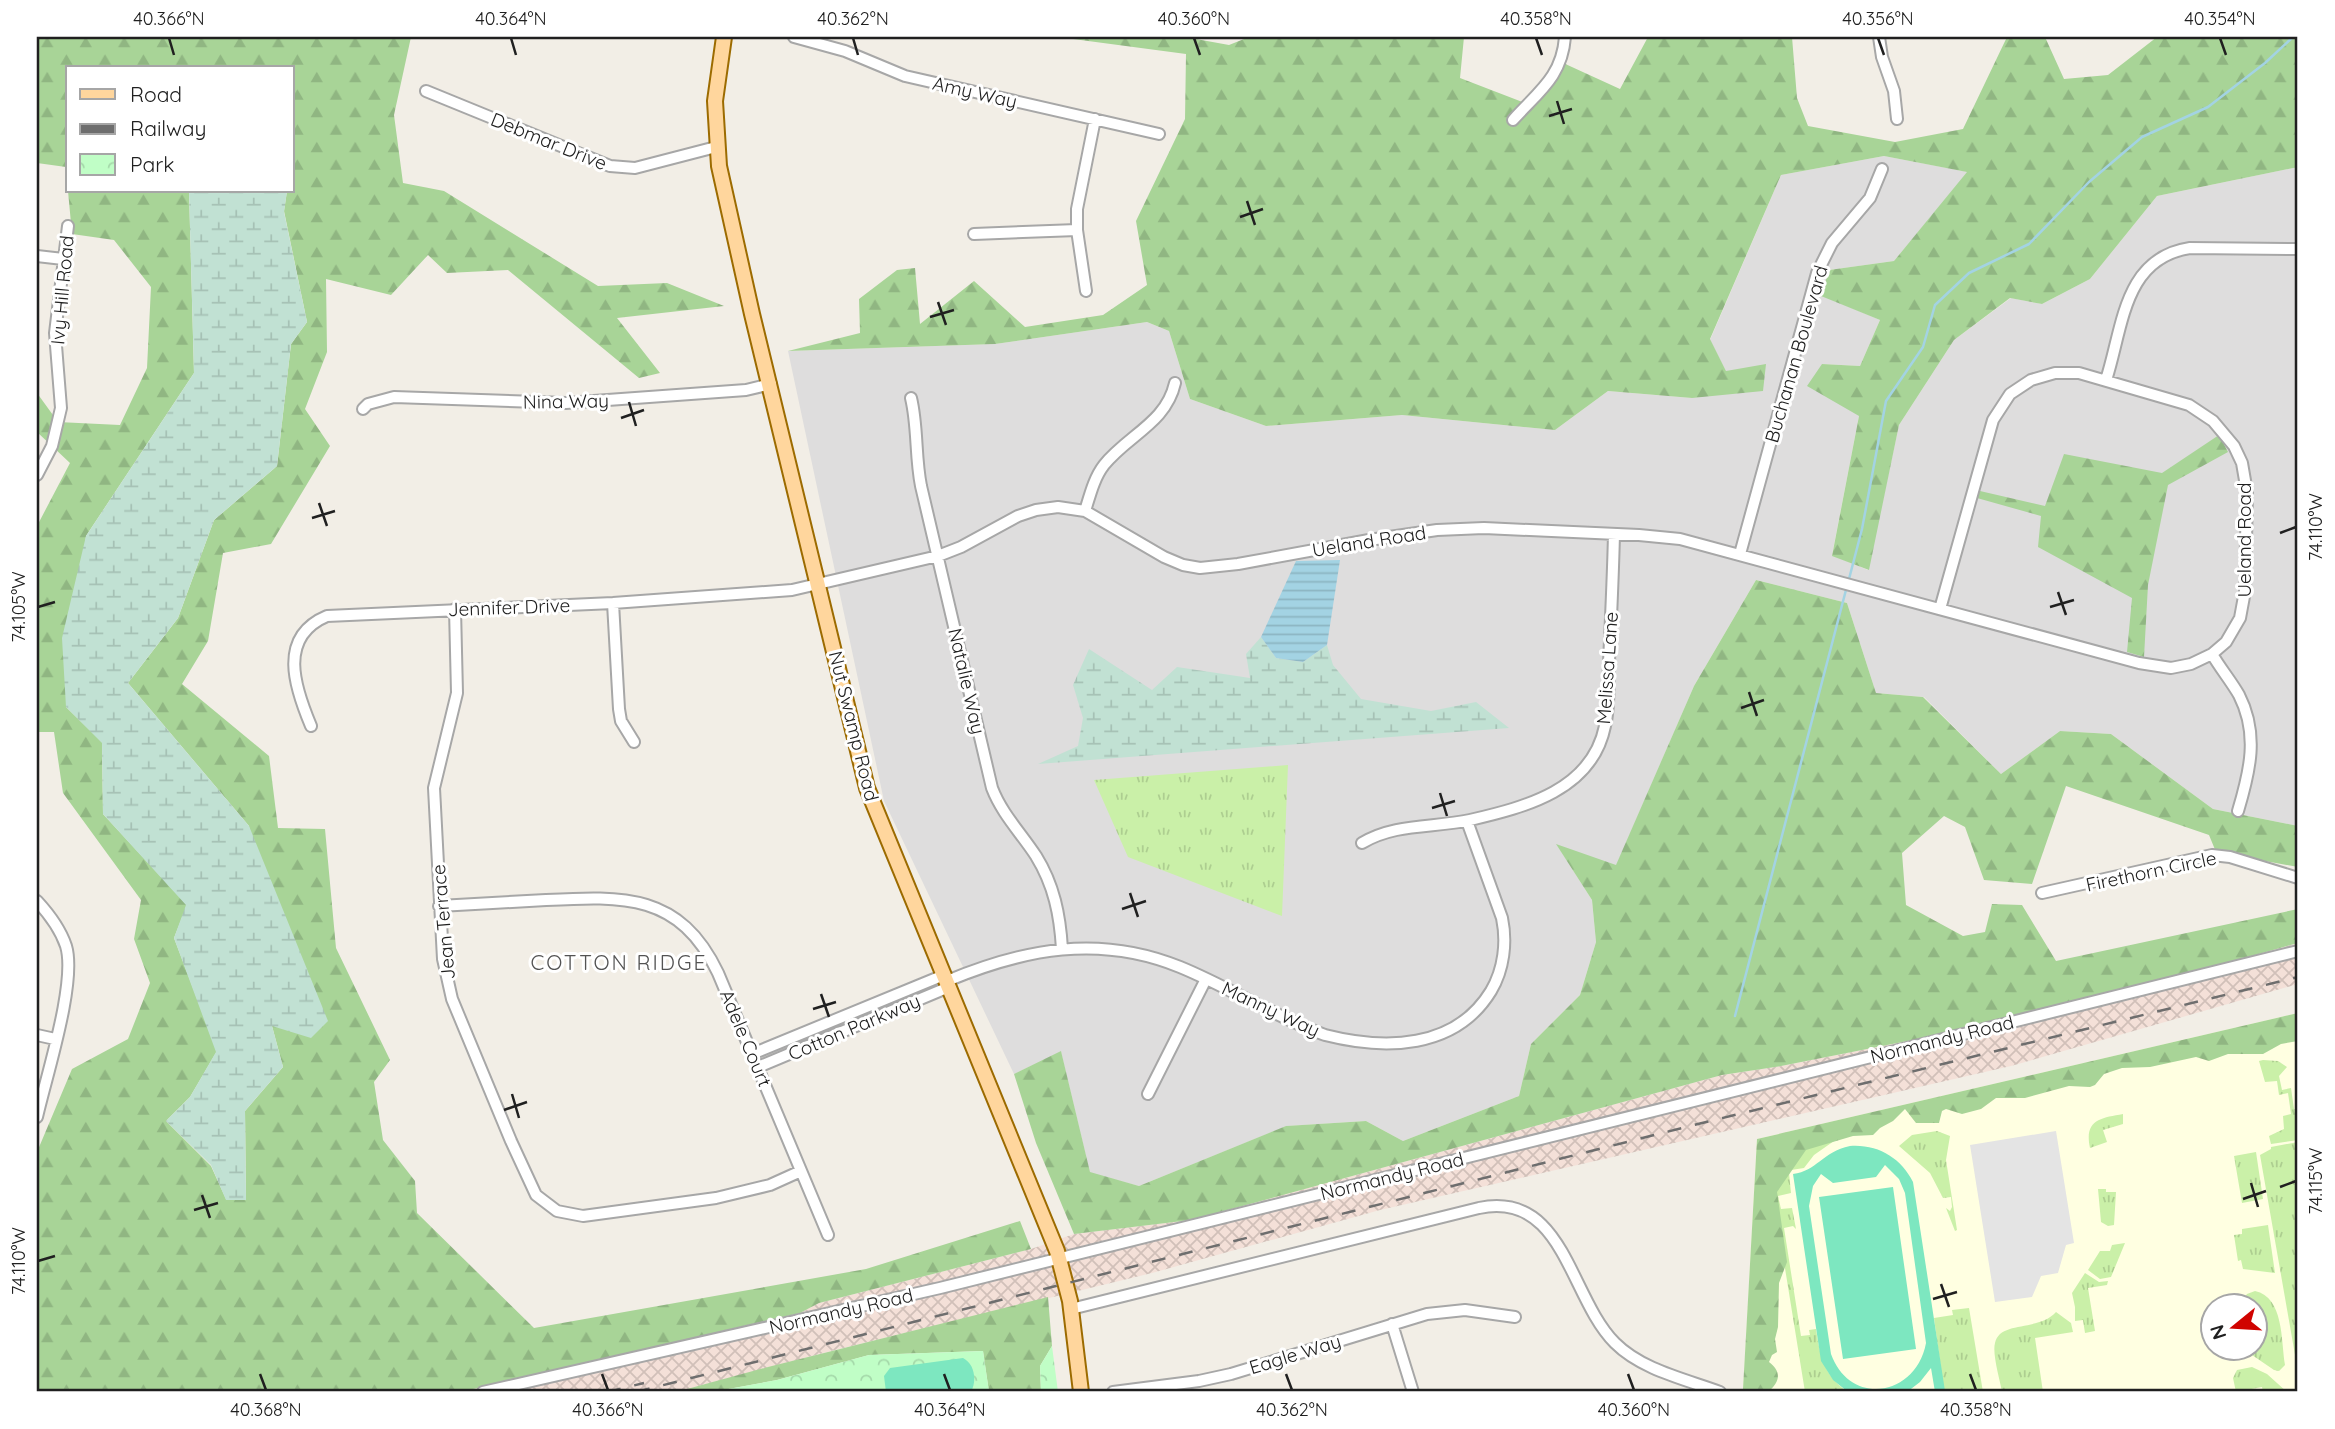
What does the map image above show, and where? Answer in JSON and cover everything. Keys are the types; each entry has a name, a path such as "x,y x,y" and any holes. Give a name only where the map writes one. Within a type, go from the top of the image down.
{"main road":[{"name":"Nut Swamp Road","path":"724,37 716,88 716,147 724,194 867,788 1060,1259 1071,1309 1081,1392"}],"street":[{"name":"Amy Way","path":"794,37 845,51 905,76 1159,134"},
{"path":"1513,120 1557,71 1566,37"},
{"path":"1879,37 1882,57 1894,91 1897,119"},
{"name":"Debmar Drive","path":"426,91 610,166 635,168 716,147"},
{"path":"1086,291 1077,230 1078,199 1095,119"},
{"name":"Buchanan Boulevard","path":"1740,554 1817,274 1832,243 1870,198 1882,169"},
{"name":"Ivy Hill Road","path":"37,475 52,446 61,408 55,333 68,226"},
{"path":"974,234 1077,230"},
{"path":"2106,380 2132,292 2143,272 2154,262 2175,251 2190,248 2298,249"},
{"path":"37,256 63,259"},
{"name":"Ueland Road","path":"818,584 938,556 1027,513 1058,507 1085,511 1164,557 1200,568 1437,530 1484,528 1614,534 1680,539 1740,554 1940,609 2158,667 2178,667 2212,654 2230,636 2240,618 2245,601 2247,492 2242,463 2225,433 2195,407 2078,373 2055,373 2031,380 2005,400 1993,420 1940,609"},
{"path":"1085,511 1102,468 1116,452 1161,414 1169,402 1175,383"},
{"name":"Nina Way","path":"363,408 388,397 566,403 746,390 771,384"},
{"name":"Natalie Way","path":"911,398 915,412 917,467 992,788 1049,880 1058,908 1062,949"},
{"name":"Melissa Lane","path":"1362,843 1378,833 1393,829 1467,821 1521,806 1558,792 1579,775 1595,752 1603,734 1607,714 1614,534"},
{"name":"Jennifer Drive","path":"311,726 300,699 293,656 297,643 311,625 327,616 613,603 792,590 818,584"},
{"path":"613,603 618,709 621,721 634,742"},
{"name":"Jean Terrace","path":"455,609 457,693 434,789 443,959 452,999 536,1195 548,1206 565,1214 583,1216 673,1205 756,1189 801,1171"},
{"path":"2212,654 2240,697 2251,731 2251,766 2238,811"},
{"name":"Manny Way","path":"947,981 1011,957 1062,949 1113,950 1179,966 1311,1030 1349,1041 1381,1044 1416,1041 1438,1035 1459,1025 1477,1010 1492,988 1500,968 1504,943 1502,918 1467,821"},
{"name":"Firethorn Circle","path":"2042,893 2212,855 2230,857 2298,878"},
{"name":"Adele Court","path":"439,906 606,897 635,901 656,908 689,930 707,953 828,1235"},
{"path":"37,901 60,930 69,958 66,996 37,1116"},
{"name":"Normandy Road","path":"483,1392 842,1312 2298,951"},
{"path":"1148,1094 1206,979"},
{"name":"Cotton Parkway","path":"752,1055 844,1017 947,981"},
{"name":"Cotton Parkway","path":"758,1067 850,1028 947,981"},
{"path":"844,1017 850,1028"},
{"path":"37,1035 55,1039"},
{"path":"1071,1309 1479,1208 1503,1205 1527,1212 1546,1228 1595,1318 1622,1349 1653,1367 1720,1392"},
{"name":"Eagle Way","path":"1114,1392 1231,1374 1427,1314 1455,1310 1487,1311 1515,1317"},
{"path":"1392,1325 1413,1392"}],"shaded area":[{"path":"1884,156 1968,172 1894,261 1829,270 1821,295 1880,320 1860,366 1822,364 1859,416 1832,555 1868,570 1899,425 1954,340 2011,298 2042,304 2090,279 2157,196 2298,167 2298,826 2213,809 2111,734 2060,731 2001,774 1924,697 1876,693 1847,603 1756,580 1694,686 1616,866 1557,845 1592,900 1596,942 1580,995 1531,1044 1519,1096 1403,1141 1366,1121 1287,1126 1139,1186 1090,1173 1061,1052 1014,1074 884,801 788,351 995,344 1147,322 1169,331 1190,399 1266,426 1402,415 1555,430 1608,391 1692,398 1726,371 1710,340 1781,175"},
{"path":"2298,943 2298,984 2011,1066 1380,1210 1152,1273 831,1351 676,1392 460,1392 800,1313 819,1303 1031,1249 1074,1234 1191,1220 1722,1075 1781,1066 2049,1013"},
{"path":"2298,1013 2298,1392 1743,1392 1757,1139"},
{"path":"2056,1131 2074,1243 2066,1245 2058,1273 2041,1276 2032,1297 1995,1302 1970,1145"}],"green space":[{"path":"37,37 411,37 394,115 403,183 444,191 598,286 667,283 724,306 617,318 660,373 639,378 508,270 447,273 428,255 391,295 326,279 327,352 305,409 330,446 271,544 223,553 208,641 182,684 269,756 278,828 325,829 336,948 390,1060 374,1082 383,1140 415,1181 417,1213 534,1328 866,1269 1020,1221 1031,1249 819,1303 800,1313 460,1392 37,1392 37,1152 72,1069 128,1039 150,983 134,939 141,900 63,793 54,732 37,732 37,526 70,463 37,432 37,393 58,422 120,425 147,368 151,287 114,240 72,234 68,192 189,192 194,373 86,536 66,707 102,742 103,814 187,905 174,938 217,1051 190,1097 166,1121 211,1166 226,1199 246,1200 245,1111 283,1067 272,1026 249,826 128,683 178,618 214,520 277,466 291,344 307,322 284,211 287,192 294,192 294,66 66,66 66,167 37,163"},
{"path":"1058,37 1185,37 1229,45 1249,37 1464,37 1460,78 1525,103 1561,62 1620,89 1648,37 1792,37 1797,98 1808,126 1895,142 1963,129 2007,37 2045,37 2064,79 2108,75 2157,37 2298,37 2298,167 2157,196 2090,279 2042,304 2010,298 1954,340 1899,425 1869,570 1832,556 1859,416 1807,386 1822,364 1860,366 1880,320 1821,296 1829,270 1894,261 1967,172 1884,156 1781,175 1710,339 1726,371 1766,364 1763,391 1692,398 1608,391 1555,430 1402,415 1266,426 1190,399 1169,331 1147,322 995,344 788,351 860,333 859,299 897,270 915,268 920,324 974,281 1025,327 1103,315 1147,285 1136,221 1185,119 1186,54"},
{"path":"189,192 287,192 284,212 307,322 291,344 277,466 214,520 178,618 128,683 249,826 328,1021 311,1038 272,1026 283,1067 245,1111 246,1200 226,1200 211,1165 166,1121 190,1097 216,1052 174,938 186,905 103,814 102,743 66,707 62,638 86,536 194,373"},
{"path":"2219,435 2228,452 2168,485 2148,585 2144,657 2127,652 2132,598 2038,547 2041,516 1977,498 1980,491 2045,506 2064,454 2162,473"},
{"path":"1756,580 1847,603 1876,693 1923,697 2001,774 2060,731 2111,734 2213,809 2298,826 2298,867 2216,852 2209,835 2066,786 2032,884 1984,880 1965,827 1944,816 1902,853 1906,905 1963,936 1985,932 1992,904 2022,905 2056,961 2298,909 2298,943 2049,1013 1781,1066 1722,1075 1191,1220 1074,1234 1036,1143 1014,1074 1061,1051 1090,1172 1139,1186 1286,1126 1366,1121 1403,1141 1519,1096 1531,1044 1580,995 1596,942 1592,900 1556,844 1616,865 1694,686"},
{"path":"1261,637 1276,658 1303,662 1327,645 1333,665 1361,699 1431,711 1476,702 1509,728 1038,764 1078,746 1083,718 1073,685 1089,649 1152,690 1177,667 1250,678 1246,654"},
{"path":"1288,765 1282,916 1128,857 1094,780"},
{"path":"2298,1013 2298,1041 2281,1044 2263,1054 2228,1054 2209,1061 2196,1057 2150,1067 2122,1068 2104,1074 2090,1087 2069,1086 2025,1098 1996,1098 1981,1109 1962,1114 1946,1109 1942,1111 1939,1123 1916,1123 1905,1109 1873,1135 1853,1136 1806,1150 1777,1192 1787,1262 1779,1283 1778,1327 1775,1339 1777,1352 1769,1362 1778,1373 1777,1381 1768,1392 1743,1389 1757,1139"},
{"path":"2259,1061 2278,1061 2287,1067 2279,1076 2282,1090 2291,1088 2294,1109 2298,1109 2298,1140 2271,1144 2269,1136 2284,1129 2283,1116 2291,1114 2288,1093 2279,1095 2277,1081 2265,1082"},
{"path":"2123,1114 2123,1124 2103,1130 2107,1142 2090,1148 2089,1131 2092,1126 2101,1119"},
{"path":"1937,1131 1950,1136 1946,1160 1957,1230 1955,1231 1946,1208 1950,1211 1952,1207 1951,1197 1943,1198 1930,1173 1899,1146 1912,1135"},
{"path":"1834,1141 1814,1155 1804,1168 1791,1170 1791,1193 1778,1196 1781,1209 1792,1208 1796,1229 1793,1226 1784,1228 1801,1336 1810,1335 1809,1330 1816,1329 1819,1348 1828,1372 1848,1392 1805,1392 1773,1194 1805,1147"},
{"path":"2298,1142 2298,1372 2260,1155 2271,1147"},
{"path":"1860,1146 1879,1150 1902,1166 1913,1182 1945,1391 1935,1392 1931,1368 1920,1382 1907,1392 1848,1392 1833,1380 1821,1361 1793,1174 1808,1169 1840,1149","holes":["1885,1165 1899,1179 1905,1193 1926,1343 1920,1361 1910,1375 1897,1384 1882,1389 1867,1388 1852,1382 1840,1371 1831,1354 1809,1206 1813,1186 1821,1174 1833,1183 1876,1177"]},
{"path":"2256,1152 2263,1199 2242,1203 2234,1156"},
{"path":"1893,1187 1916,1349 1843,1359 1819,1197"},
{"path":"2098,1189 2116,1192 2114,1225 2108,1226 2101,1222"},
{"path":"2268,1225 2275,1273 2243,1269 2241,1260 2238,1261 2234,1235 2242,1234 2242,1229"},
{"path":"2125,1243 2111,1277 2100,1279 2088,1270 2100,1251 2110,1251 2112,1245"},
{"path":"2085,1273 2099,1282 2108,1281 2107,1285 2088,1288 2095,1331 2085,1333 2083,1320 2075,1321 2072,1293"},
{"path":"1048,1297 1052,1346 1040,1366 1041,1392 989,1392 983,1351 869,1355 777,1380 712,1392 676,1392 768,1367"},
{"path":"2268,1299 2279,1321 2285,1365 2279,1371 2262,1362 2268,1362"},
{"path":"1969,1308 1983,1392 1937,1392 1944,1391 1934,1318 1953,1315 1952,1310"},
{"path":"2056,1312 2071,1323 2073,1332 2035,1338 2043,1392 2002,1392 1995,1354 1998,1336 2012,1328 2040,1322"},
{"path":"1052,1346 1058,1392 1041,1392 1040,1366"},
{"path":"983,1351 989,1392 712,1392 777,1380 869,1355"},
{"path":"963,1358 974,1373 971,1392 886,1392 884,1376 890,1368"},
{"path":"2252,1367 2267,1374 2287,1392 2263,1392 2262,1387 2236,1392 2233,1378 2237,1370"}],"water":[{"path":"1340,560 1327,645 1303,662 1276,658 1261,637 1296,561"}],"waterway":[{"path":"1849,579 1862,529 1886,401 1923,347 1935,305 1969,273 2029,244 2089,182 2142,137 2208,107 2265,63 2293,37"},
{"path":"1735,1016 1847,586"}],"railway":[{"path":"636,1392 1694,1125 2298,977"},
{"path":"607,1392 644,1383"}],"district":[{"name":"COTTON RIDGE","path":"619,962"}]}
